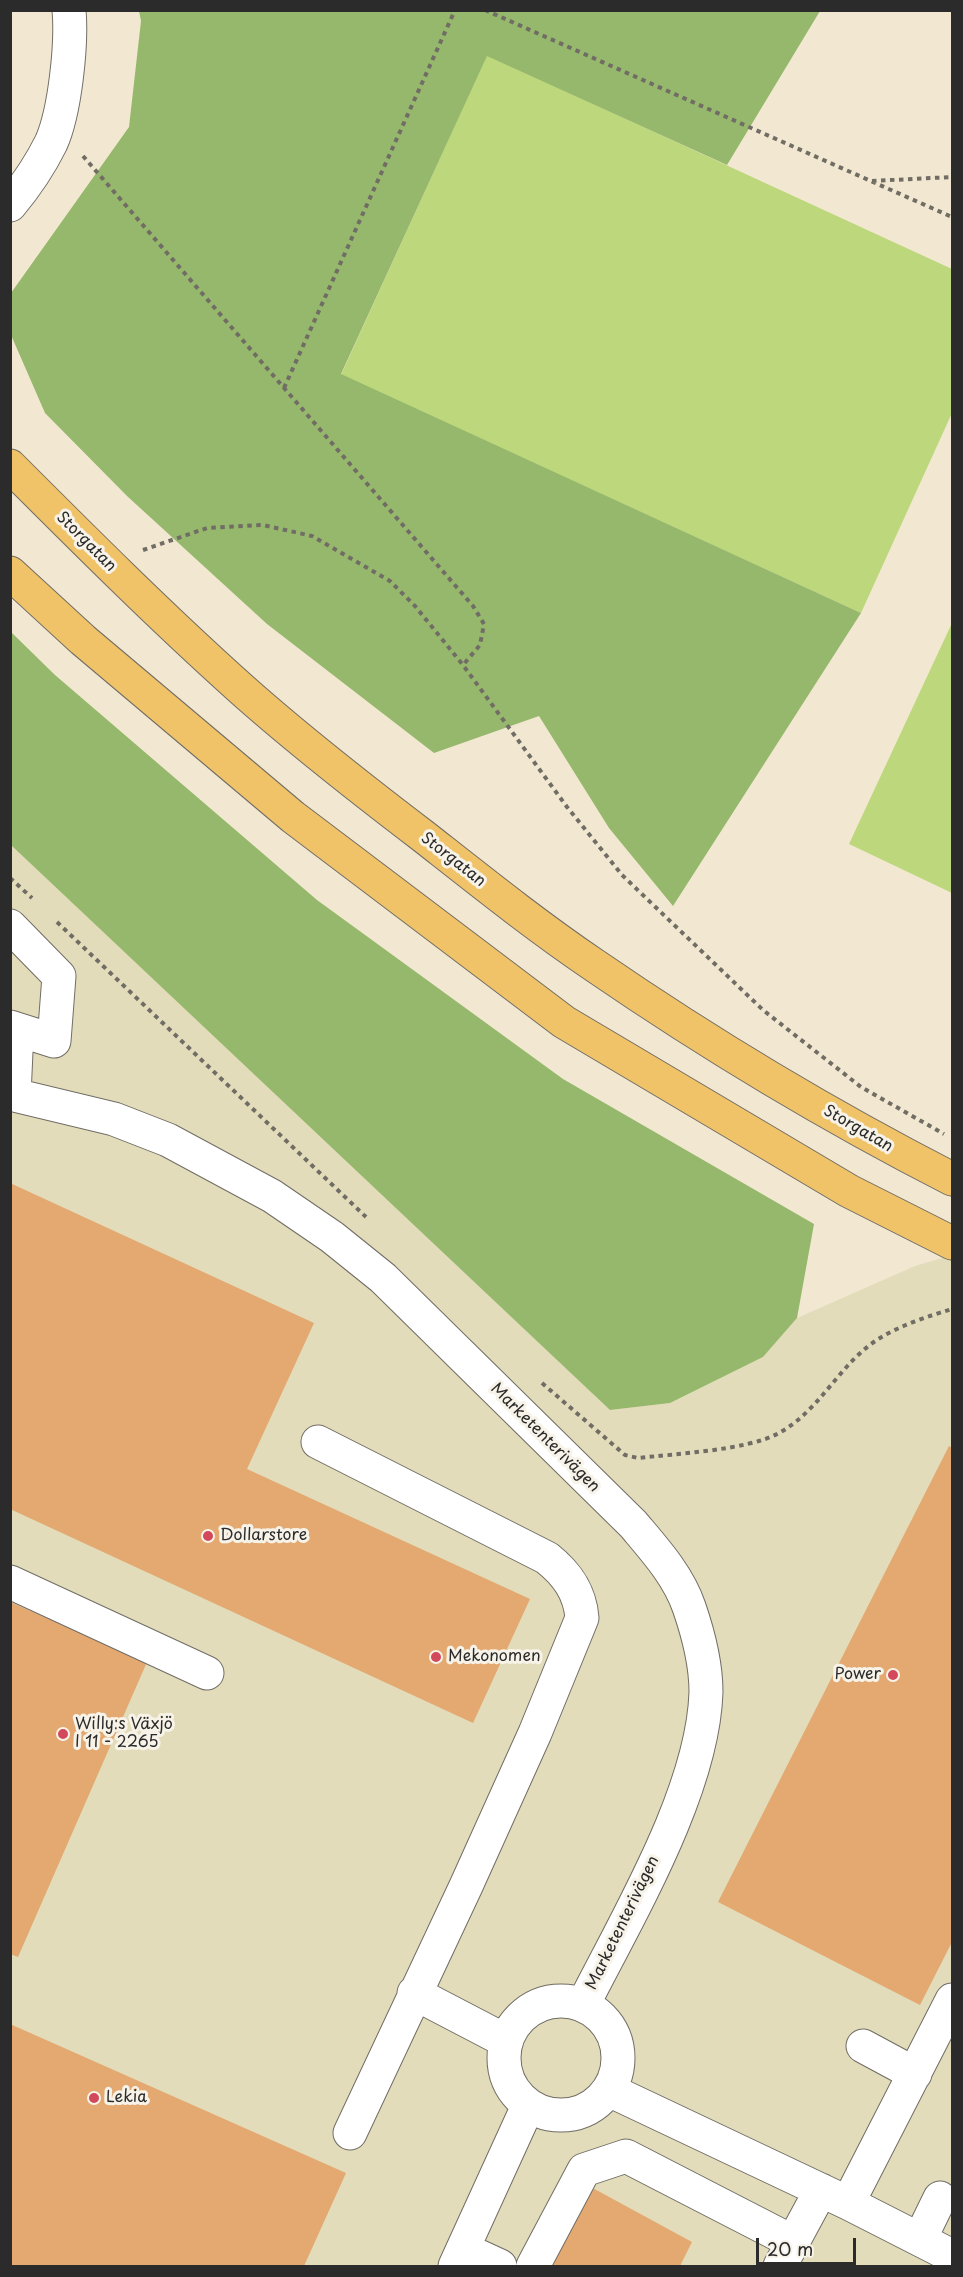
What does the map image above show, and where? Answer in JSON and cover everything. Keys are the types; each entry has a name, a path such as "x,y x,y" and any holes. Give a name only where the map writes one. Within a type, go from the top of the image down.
{"main road":[{"name":"Storgatan","path":"10,466 138,594 240,688 344,775 479,880 593,965 757,1070 874,1139 952,1179"},
{"path":"10,573 83,640 293,817 564,1022 849,1191 952,1243"}],"street":[{"path":"10,205 65,144 65,86 72,36 69,10"},
{"path":"10,168 65,144"},
{"path":"10,926 59,976 54,1041 14,1028 12,1095"},
{"name":"Marketenterivägen","path":"12,1095 114,1119 168,1140 272,1196 332,1237 383,1278 633,1524 665,1563 688,1605 701,1651 706,1690 702,1730 686,1789 645,1881 583,2005"},
{"path":"318,1442 547,1558 561,1569 581,1603 582,1618 535,1733 350,2133"},
{"path":"10,1582 207,1673"},
{"path":"414,1993 506,2041"},
{"path":"565,2000 583,2005 598,2013 617,2041 619,2058 616,2075 609,2090 597,2104 581,2112 563,2116 545,2114 528,2106 515,2093 506,2077 503,2059 506,2041 514,2024 528,2010 545,2002 565,2000"},
{"path":"533,2266 584,2170 626,2156 787,2254 835,2196 915,2074 952,2000"},
{"path":"863,2046 915,2074"},
{"path":"609,2090 835,2196 952,2256"},
{"path":"500,2266 459,2258 528,2106"},
{"path":"920,2239 940,2198"}],"path":[{"path":"284,388 455,10"},
{"path":"485,10 952,217"},
{"path":"65,144 82,155 473,606 484,624 480,645 463,665"},
{"path":"871,181 952,177"},
{"path":"141,551 207,528 263,525 312,536 390,581 415,606 463,665 567,807 608,858 687,940 763,1010 861,1087 952,1138"},
{"path":"10,878 35,901"},
{"path":"51,916 374,1226"},
{"path":"538,1379 625,1455 638,1458 732,1446 777,1435 805,1414 862,1353 880,1338 952,1309"}],"shaded area":[{"path":"10,840 610,1410 670,1403 763,1357 797,1318 915,1266 952,1255 952,2266 11,2266"}],"green space":[{"path":"139,11 820,11 727,165 487,56 341,374 861,613 673,906 609,828 539,716 434,753 267,624 127,496 45,413 11,335 11,293 129,127 141,21"},
{"path":"487,55 952,269 952,413 861,613 341,375"},
{"path":"952,623 952,893 849,844"},
{"path":"11,632 55,675 317,900 563,1079 814,1224 797,1318 763,1357 670,1403 610,1410 11,845"}],"building":[{"path":"10,1183 314,1323 247,1469 530,1599 473,1723 10,1509"},
{"name":"Power","path":"949,1446 952,1448 952,1942 920,2005 718,1902"},
{"name":"Willy:s Växjö I 11 - 2265","path":"10,1602 147,1662 18,1957 10,1954"},
{"name":"Lekia","path":"10,2024 346,2173 304,2266 10,2266"},
{"path":"589,2186 692,2242 680,2266 545,2266"}],"place":[{"name":"Dollarstore","path":"208,1536"},
{"name":"Mekonomen","path":"436,1657"},
{"name":"Power","path":"893,1675"},
{"name":"Willy:s Växjö I 11 - 2265","path":"63,1734"},
{"name":"Lekia","path":"94,2098"}]}
